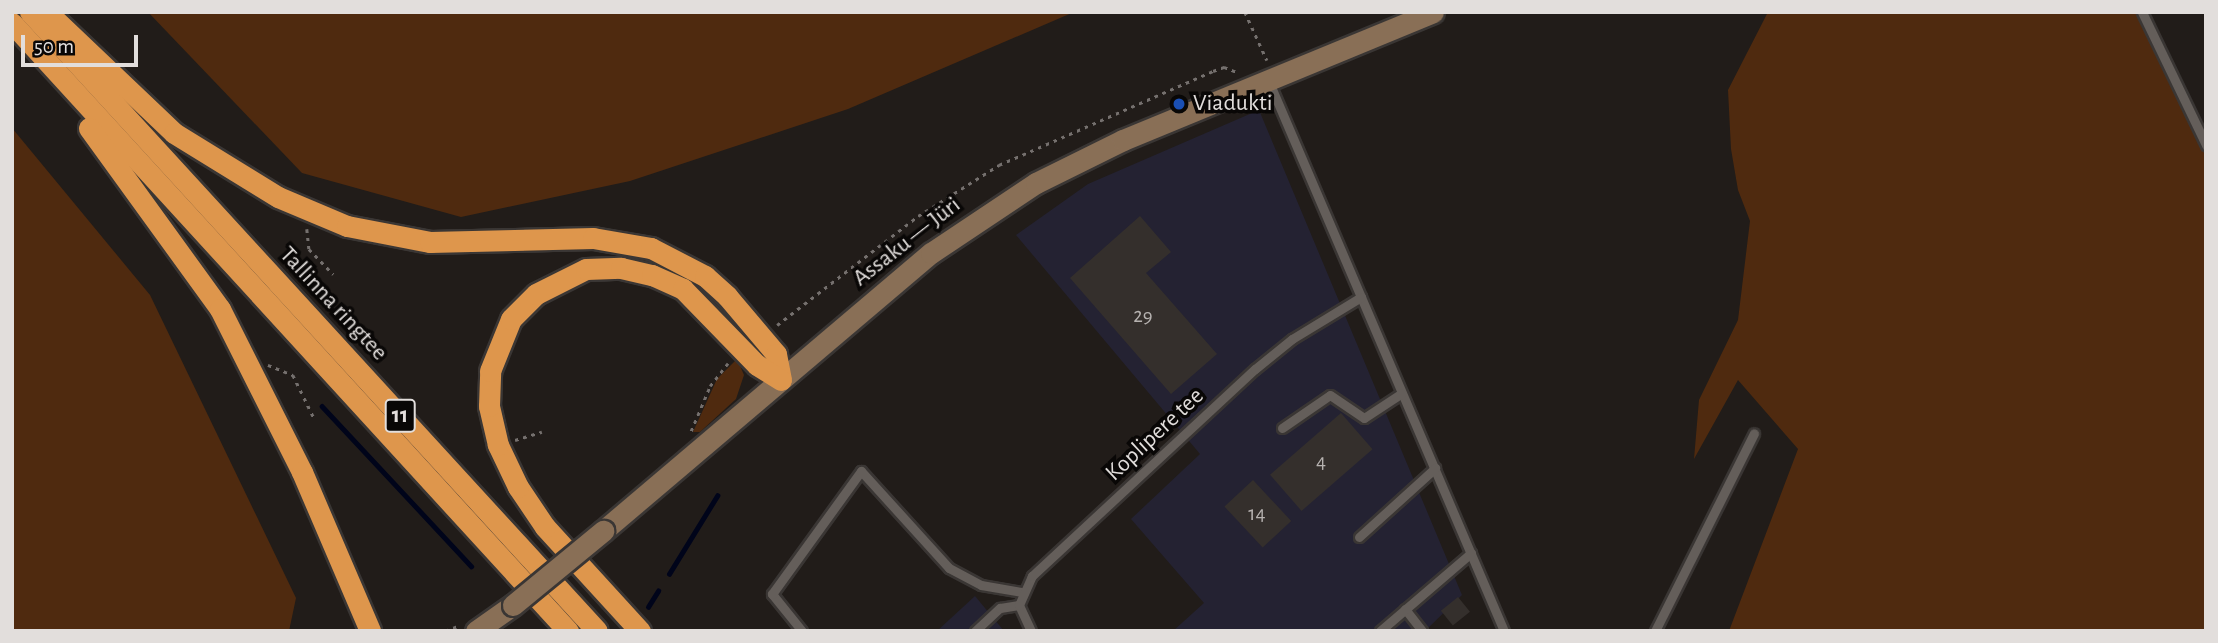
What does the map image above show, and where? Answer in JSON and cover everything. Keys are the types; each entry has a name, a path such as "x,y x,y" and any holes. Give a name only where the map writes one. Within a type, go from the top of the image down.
{"highway":[{"name":"Tallinna ringtee","path":"30,12 597,631"},
{"path":"47,12 174,133 248,182 311,212 368,232 430,242 593,237 651,248 705,276 727,296 776,354 781,380"},
{"name":"Tallinna ringtee","path":"12,21 568,631"},
{"path":"12,42 101,141 220,309 308,484 370,631"},
{"path":"640,631 545,527 518,487 498,445 489,406 491,371 511,319 536,294 586,269 621,268 652,275 683,289 757,365 781,380"}],"street":[{"name":"Assaku — Jüri","path":"481,629 603,531 931,253 1025,189 1123,141 1433,12"}],"lane":[{"path":"12,21 19,12"},
{"path":"2142,12 2206,145"},
{"path":"1266,83 1504,631"},
{"name":"Koplipere tee","path":"1019,605 1022,592 1032,576 1255,369 1292,340 1361,297"},
{"path":"1282,428 1330,396 1364,418 1402,393"},
{"path":"1655,631 1754,433"},
{"path":"1359,537 1435,468"},
{"path":"802,631 772,594 861,471 949,568 981,585 1022,592"},
{"path":"1380,631 1471,553"},
{"path":"975,631 1000,608 1019,605 1031,631"},
{"path":"1405,609 1422,631"}],"path":[{"path":"1245,12 1266,83"},
{"path":"768,331 928,209 1050,139 1224,67 1266,83"},
{"path":"311,212 306,233 309,249 333,274"},
{"path":"686,439 710,386 731,360"},
{"path":"251,366 281,367 293,375 315,420"},
{"path":"498,445 542,432"}],"shaded area":[{"path":"148,12 1074,12 848,109 630,181 461,217 302,173"},
{"path":"1768,12 2142,12 2206,145 2206,631 1729,631 1798,449 1738,380 1694,459 1699,400 1738,320 1750,221 1738,190 1731,149 1728,90"},
{"path":"1259,110 1462,595 1425,631 1173,631 1204,603 1131,519 1200,454 1016,235 1088,184"},
{"path":"12,128 150,295 296,598 289,631 12,631"},
{"path":"737,359 744,375 736,399 700,432 693,432 717,379"},
{"path":"975,596 1004,631 937,631"}],"building":[{"path":"1140,216 1171,252 1146,273 1217,354 1171,394 1070,278"},
{"path":"1341,413 1372,449 1302,511 1270,475"},
{"path":"1253,480 1291,521 1263,548 1224,507"},
{"path":"1458,597 1470,612 1453,626 1441,611"}],"waterway":[{"path":"322,406 471,566"},
{"path":"669,574 717,496"},
{"path":"648,607 658,591"}],"place":[{"name":"Viadukti","path":"1179,104"}]}
